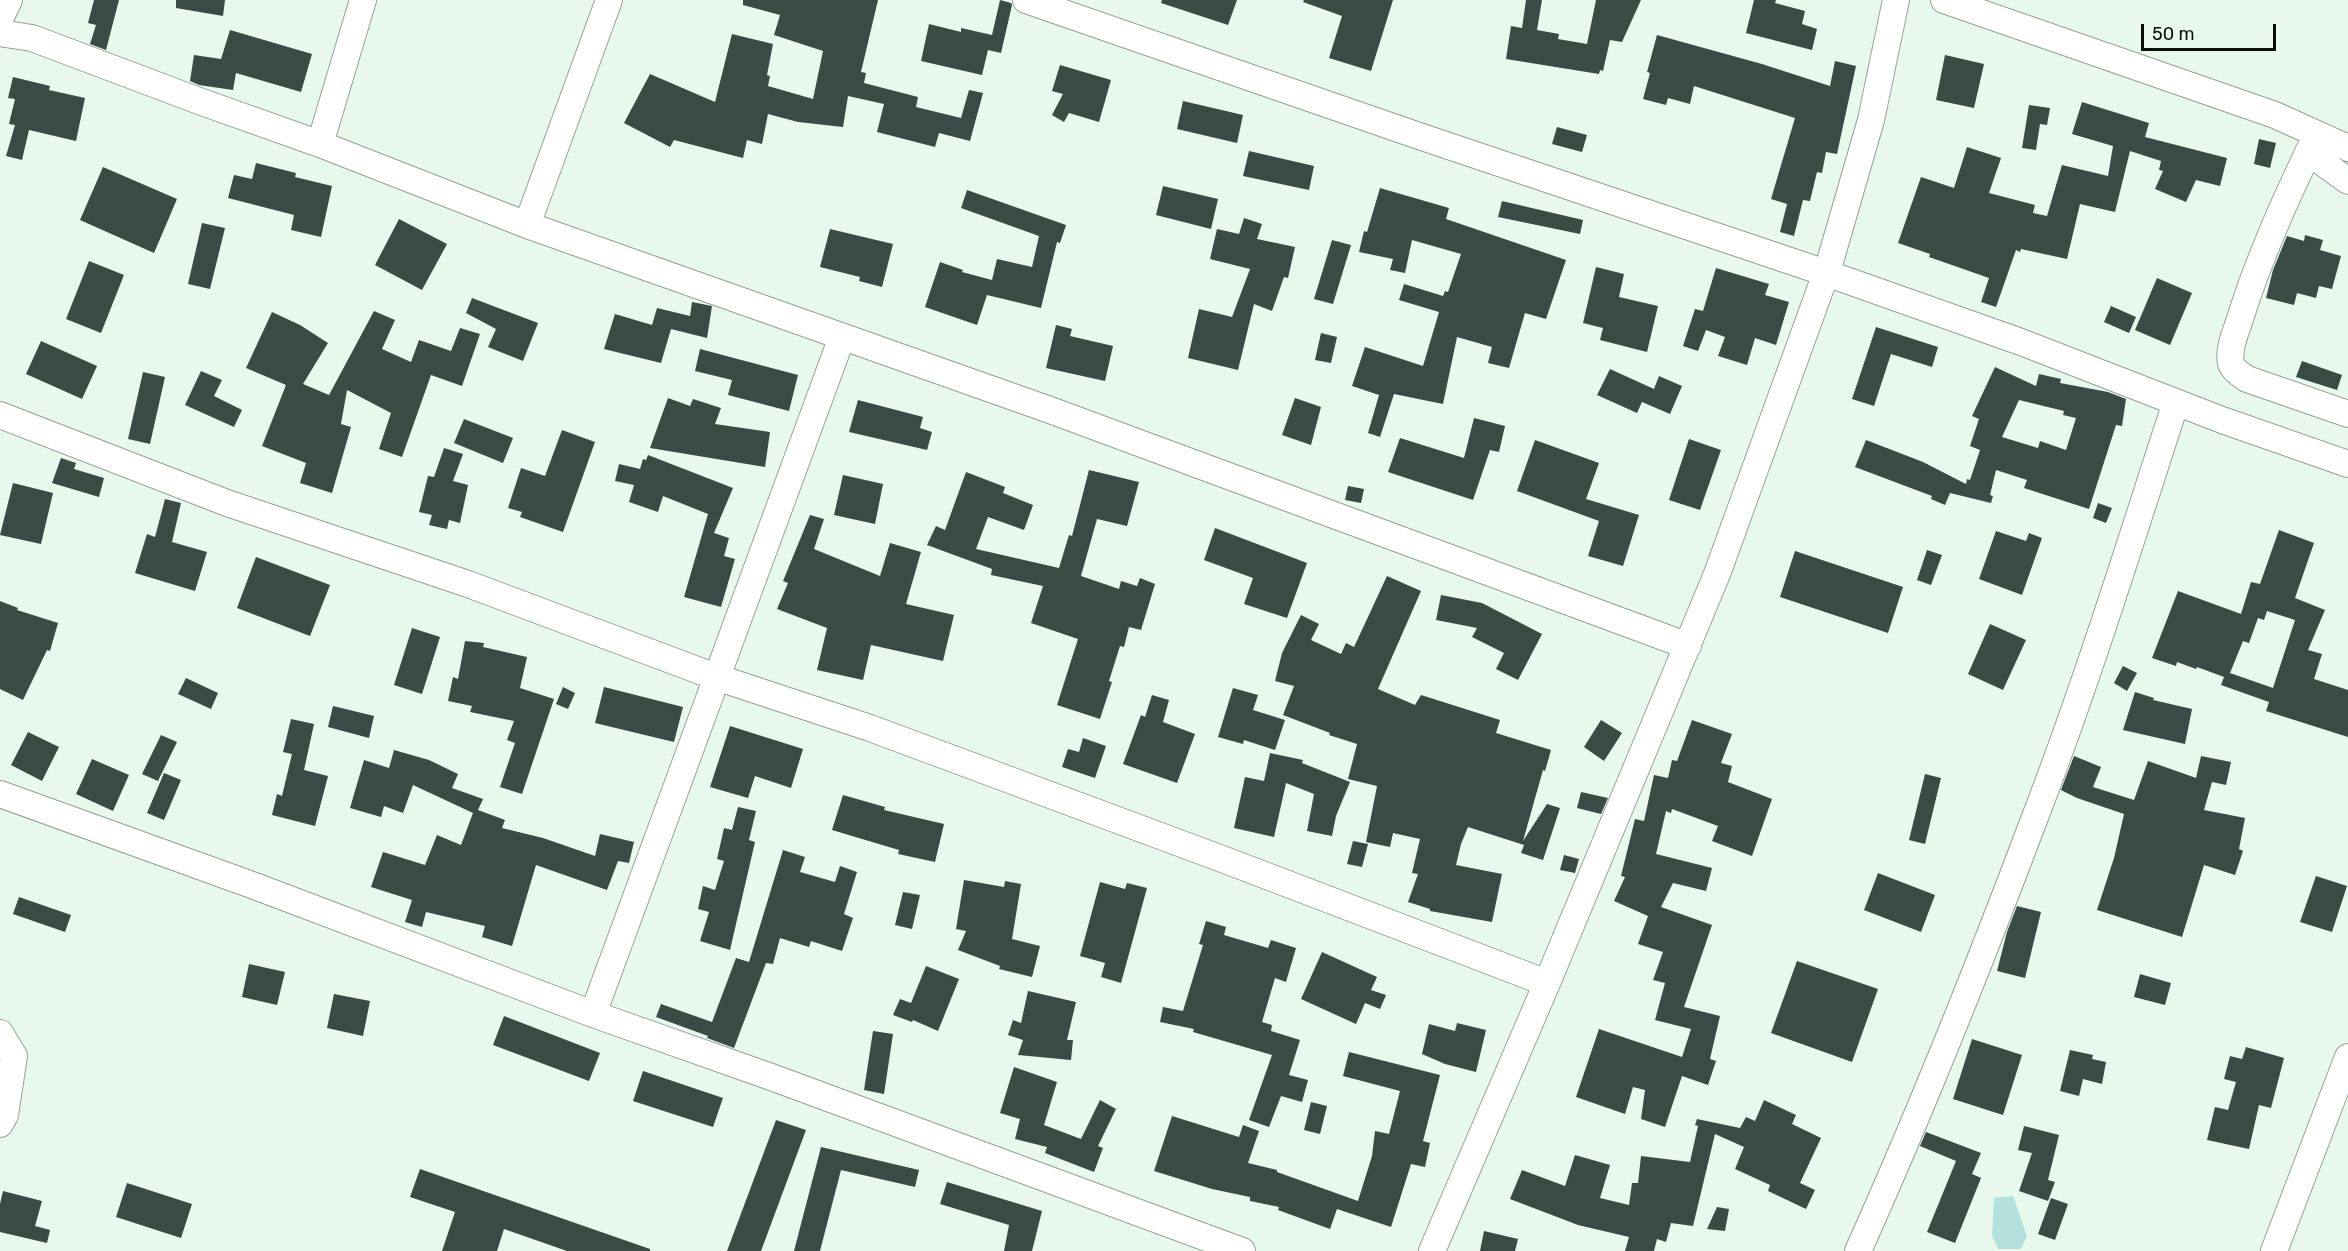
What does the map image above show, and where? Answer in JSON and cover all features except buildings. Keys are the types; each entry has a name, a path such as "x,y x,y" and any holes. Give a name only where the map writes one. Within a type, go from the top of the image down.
{"street":[{"path":"0,19 9,0"},
{"path":"320,144 363,0"},
{"path":"527,225 609,0"},
{"path":"1026,0 1430,140 1826,273 2021,342 2176,402 2348,464"},
{"path":"1432,1251 1547,983 1717,574 1826,273 1872,120 1896,0"},
{"path":"1944,0 2275,115 2312,143 2348,181"},
{"path":"0,33 32,38 320,144 527,225 1050,410 1688,646"},
{"path":"2312,143 2348,148"},
{"path":"2312,143 2276,220 2232,344 2230,362 2235,370 2247,379 2348,414"},
{"path":"593,1014 842,337"},
{"path":"1858,1251 1898,1163 2033,824 2110,603 2176,402"},
{"path":"0,415 227,503 468,584 716,677 870,728 1547,983"},
{"path":"0,794 1242,1251"},
{"path":"0,1033 14,1056 5,1115 0,1124"},
{"path":"2274,1251 2348,1057"}],"water":[{"path":"2013,1196 2027,1236 2021,1249 1998,1249 1992,1236 1994,1198"}]}
